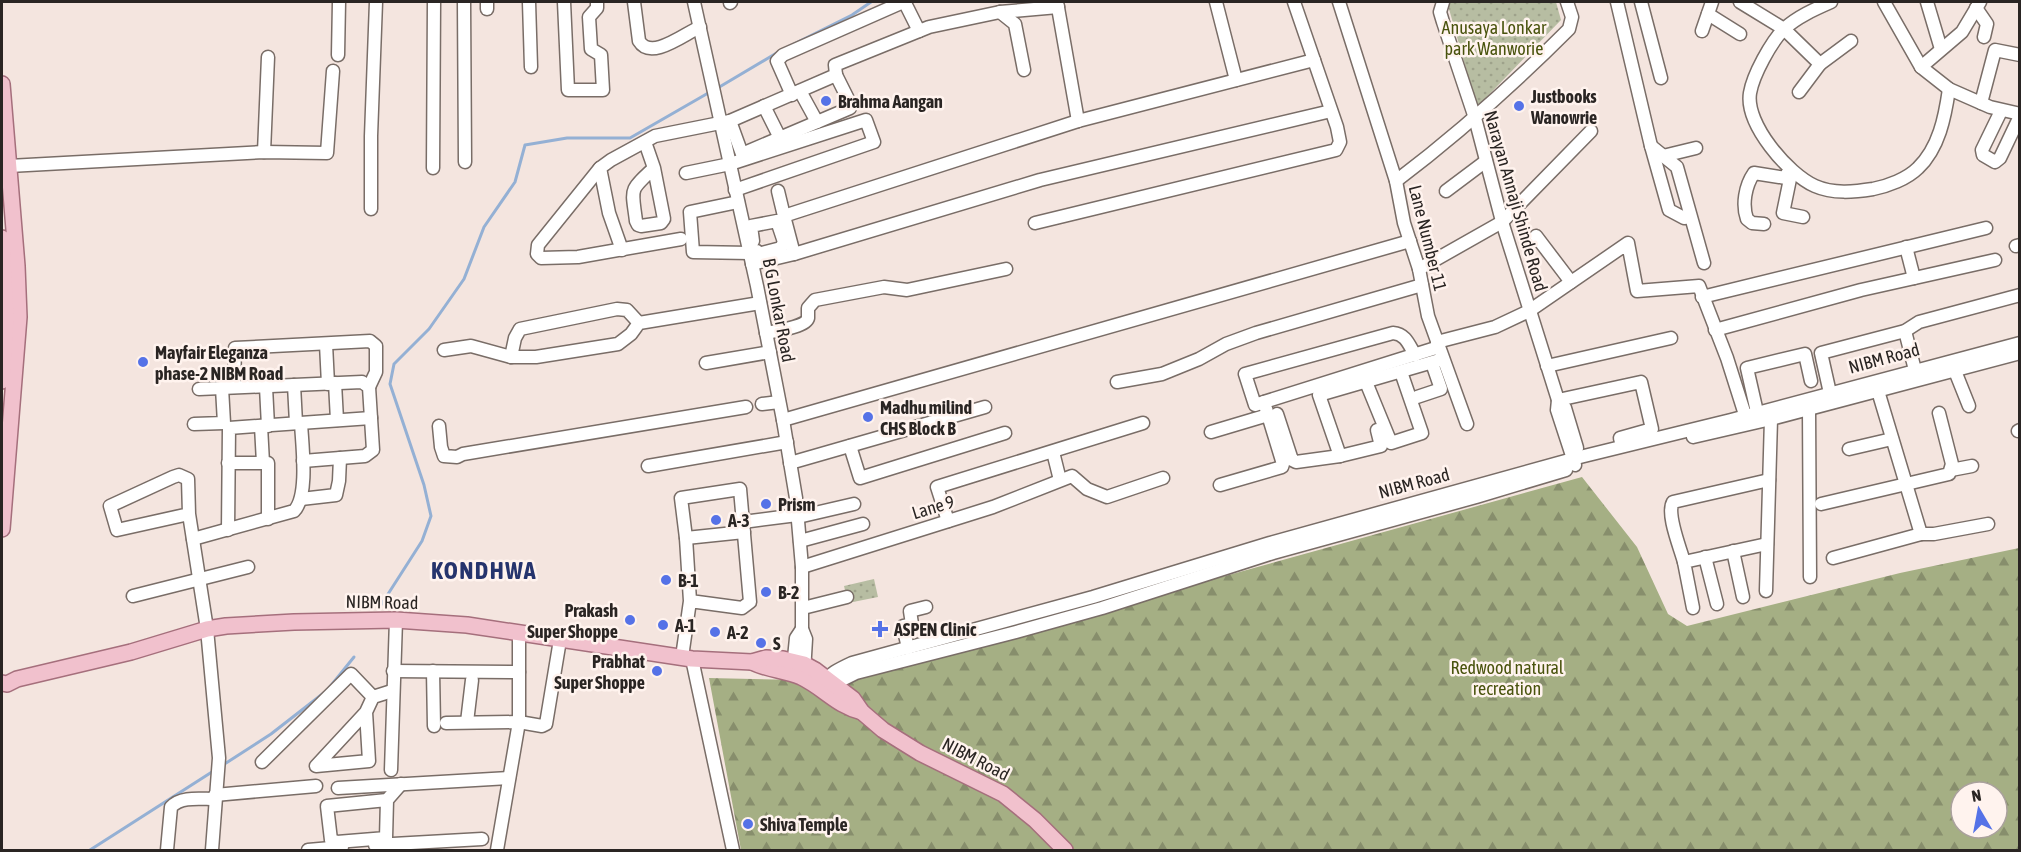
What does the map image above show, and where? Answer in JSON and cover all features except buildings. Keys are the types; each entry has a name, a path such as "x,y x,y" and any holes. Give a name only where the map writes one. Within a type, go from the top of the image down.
{"main road":[{"path":"2,84 19,296 19,335 2,529"},
{"path":"2,238 6,334 2,375"},
{"name":"NIBM Road","path":"2,683 7,684 122,654 207,629 294,622 396,620 467,625 687,658 752,662 765,669 799,670 826,686 847,708 862,712 883,730 920,753 1003,794 1035,820 1065,850"},
{"path":"2,675 17,680"}],"street":[{"path":"338,55 339,2"},
{"path":"371,209 376,2"},
{"path":"433,168 434,2"},
{"path":"464,2 465,162"},
{"path":"529,2 531,67"},
{"path":"564,2 567,90 603,90 601,55 591,49 589,17 597,8 597,2"},
{"path":"634,2 640,44 648,49 655,49 700,27"},
{"name":"B G Lonkar Road","path":"694,2 715,97 725,122 730,164 751,250 787,442 802,567 802,629 796,638 799,670"},
{"path":"1216,2 1236,80"},
{"path":"1035,223 1336,150 1340,142 1294,2"},
{"name":"Lane Number 11","path":"1340,2 1396,181 1404,223 1419,269 1437,353"},
{"name":"Narayan Annaji Shinde Road","path":"1431,2 1441,7 1475,118 1502,222 1558,400 1557,410 1578,461"},
{"path":"1396,181 1514,85 1569,29 1572,17 1568,2"},
{"path":"1617,2 1651,147 1669,210 1684,218 1690,217"},
{"path":"1641,2 1660,78"},
{"path":"1702,31 1712,2"},
{"path":"1741,2 1784,29 1820,64"},
{"path":"1803,217 1783,213 1790,179 1754,120 1749,94 1762,62 1784,29 1804,15 1831,2"},
{"path":"1884,2 1921,67 1949,89 2001,111 2019,115 2000,158 1995,162 1983,156 1982,150 2001,111"},
{"path":"1927,2 1941,49"},
{"path":"817,122 777,61 783,55 901,3 905,3 919,31"},
{"path":"725,122 741,153 851,106 836,75 835,65 919,31 972,16 1057,4 1078,120"},
{"path":"1921,67 1962,32 1973,6 1987,24 1984,37"},
{"path":"1000,12 1015,24 1024,70"},
{"path":"1708,14 1740,34"},
{"path":"1799,92 1820,64 1851,41"},
{"path":"1981,103 1995,50 2019,55"},
{"path":"264,152 268,57"},
{"path":"784,216 1078,120 1314,60"},
{"path":"9,166 264,152 327,153 333,71"},
{"path":"681,239 568,258 541,258 537,254 538,245 545,234 600,168 611,160 656,136 725,122 836,75"},
{"path":"1764,224 1752,223 1747,219 1743,209 1749,181 1754,173 1788,173 1816,187 1850,193 1887,186 1918,169 1933,146 1944,120 1949,89"},
{"path":"764,106 780,138"},
{"path":"686,173 730,164 866,120 874,142 690,212 693,252 751,250 794,254 1040,180 1331,111"},
{"path":"1419,269 1502,222 1591,132"},
{"path":"645,141 654,168"},
{"path":"1651,147 1677,167 1704,263"},
{"path":"1663,156 1696,148"},
{"path":"1446,191 1486,161"},
{"path":"600,168 609,213 622,250"},
{"path":"751,250 758,254 782,248 786,235 778,191"},
{"path":"751,250 751,226 777,220 794,254"},
{"path":"1702,297 1986,228"},
{"path":"1536,236 1571,282"},
{"path":"783,420 1410,241"},
{"path":"1340,456 1319,396 1401,372 1529,311 1628,243 1637,291 1699,286 1750,418"},
{"path":"1906,247 1914,278"},
{"path":"1715,330 1914,278 1995,260"},
{"path":"766,333 806,322 808,308 815,300 884,287 907,290 1006,269"},
{"path":"1117,382 1162,374 1199,359 1226,344 1256,333 1422,285"},
{"path":"1830,393 1821,353 1905,331 1919,322 2019,296"},
{"path":"444,350 471,346 511,357 536,357 618,344 631,334 639,323 760,303"},
{"path":"511,357 514,338 520,329 617,309 627,310 639,323"},
{"path":"1905,331 1915,370"},
{"path":"1415,355 1405,338 1393,333 1245,374 1255,405 1415,355 1437,353"},
{"path":"1547,366 1671,338"},
{"path":"228,530 228,387 235,348 370,341 375,343 376,372 369,387 373,450 365,456 303,461"},
{"name":"NIBM Road","path":"826,686 854,668 908,648 1093,597 1270,543 1750,418 1830,393 2019,343"},
{"path":"326,344 338,420"},
{"path":"706,363 770,352"},
{"path":"1417,397 1441,388 1437,353"},
{"path":"1437,353 1467,424"},
{"name":"NIBM Road","path":"854,668 1016,632 1102,608 1273,553 1476,497 1622,446 1750,418 1771,419 2019,353"},
{"path":"1750,418 1747,368 1805,354 1811,381"},
{"path":"1955,371 1969,406"},
{"path":"1363,383 1390,443 1422,433 1401,372"},
{"path":"199,389 362,382 369,387"},
{"path":"1558,400 1641,382 1652,429 1620,438 1622,446"},
{"path":"1264,402 1273,415 1292,460 1296,462 1340,456 1381,446 1382,441 1363,383"},
{"path":"193,539 294,511 301,499 303,461 294,385"},
{"path":"263,463 266,387"},
{"path":"1878,391 1921,534"},
{"path":"762,404 779,402"},
{"path":"439,426 444,456 457,457 463,454 746,407"},
{"path":"790,463 985,407"},
{"path":"1809,409 1810,577"},
{"path":"1939,413 1952,470"},
{"path":"1211,432 1273,415"},
{"path":"1221,485 1282,467 1273,415"},
{"path":"194,424 264,426 371,418"},
{"path":"1766,591 1771,419"},
{"path":"948,521 937,487 1143,423"},
{"path":"850,446 860,478 1005,433"},
{"path":"1849,449 1892,439"},
{"path":"648,466 787,442"},
{"path":"1053,452 1066,478 1107,497 1163,478"},
{"path":"301,499 336,495 340,458"},
{"path":"228,463 268,463 267,519"},
{"path":"1821,504 1949,474 1952,470 1972,466"},
{"path":"189,514 117,530 110,506 179,475 188,478 189,514 207,629 219,758 214,797 212,850"},
{"name":"Lane 9","path":"802,567 993,507 1066,478"},
{"path":"1693,608 1671,514 1671,504 1769,480"},
{"path":"690,601 742,608 750,602 740,489 681,498 690,601 687,658 733,850"},
{"path":"686,538 854,504"},
{"path":"800,541 863,524"},
{"path":"1833,558 1921,534 1934,534 1988,524"},
{"path":"1684,562 1767,544"},
{"path":"1733,551 1743,597"},
{"path":"1705,557 1717,604"},
{"path":"133,596 248,567"},
{"path":"803,608 847,597"},
{"path":"908,648 903,626 912,624 910,611 926,607"},
{"path":"390,770 396,620"},
{"path":"308,850 499,845 519,722 519,633"},
{"path":"433,671 440,725 467,722 519,722 543,726 548,721 560,640"},
{"path":"393,671 519,672"},
{"path":"262,762 351,674 372,697"},
{"path":"467,722 472,680"},
{"path":"372,697 392,692"},
{"path":"366,712 369,761 316,766 366,712 372,697"},
{"path":"338,788 510,778"},
{"path":"387,800 327,806 331,840 338,842 386,838 387,800 401,784"},
{"path":"167,850 171,807 176,802 316,786"}],"green space":[{"name":"Anusaya Lonkar park Wanworie","path":"1447,2 1556,2 1561,20 1477,107"},
{"name":"Redwood natural recreation","path":"1582,477 1637,547 1668,614 1687,626 1900,573 2019,548 2019,850 741,850 709,678 847,681"},
{"path":"874,579 878,597 848,603 844,586"}],"waterway":[{"path":"794,44 852,15 871,2"},
{"path":"716,89 780,51"},
{"path":"381,605 422,541 431,516 424,485 390,384 394,364 429,329 464,279 484,227 515,182 525,145 567,138 630,138 710,92"},
{"path":"329,688 354,657"},
{"path":"223,765 271,734 325,692"},
{"path":"90,850 215,770"}],"place":[{"name":"Brahma Aangan","path":"826,101"},
{"name":"Justbooks Wanowrie","path":"1519,106"},
{"name":"Mayfair Eleganza phase-2 NIBM Road","path":"143,362"},
{"name":"Madhu milind CHS Block B","path":"868,417"},
{"name":"Prism","path":"766,504"},
{"name":"A-3","path":"716,520"},
{"name":"B-1","path":"666,580"},
{"name":"B-2","path":"766,592"},
{"name":"Prakash Super Shoppe","path":"630,620"},
{"name":"A-1","path":"663,625"},
{"name":"ASPEN Clinic","path":"880,629"},
{"name":"A-2","path":"715,632"},
{"name":"S","path":"761,643"},
{"name":"Prabhat Super Shoppe","path":"657,671"},
{"name":"Shiva Temple","path":"748,824"}],"district":[{"name":"KONDHWA","path":"484,570"}]}
